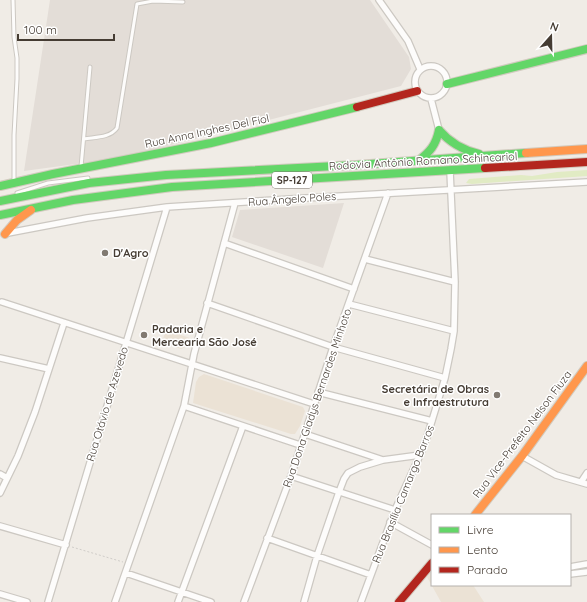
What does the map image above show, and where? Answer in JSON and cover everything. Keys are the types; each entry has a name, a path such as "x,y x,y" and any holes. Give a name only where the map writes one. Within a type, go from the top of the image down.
{"main road":[{"path":"447,84 587,49"},
{"name":"Rua Anna Inghes Del Fiol","path":"0,186 81,168 212,143 367,105 417,91"},
{"path":"439,130 450,142 458,147 486,156"},
{"path":"418,161 429,153 434,147 439,130"},
{"name":"Rodovia Antônio Romano Schincariol","path":"0,201 89,183 135,177 195,172 418,161 587,149"},
{"name":"Rodovia Antônio Romano Schincariol","path":"0,215 36,206 98,195 168,187 587,162"},
{"path":"2,234 17,220 36,206"},
{"name":"Rua Vice-Prefeito Nelson Fiuza","path":"475,514 522,456 587,366"},
{"path":"399,602 431,564"}],"street":[{"path":"379,0 408,41 420,69"},
{"path":"429,66 439,68 446,76 447,84 445,92 441,95 430,98 424,97 417,91 414,84 414,79 420,69 429,66"},
{"path":"430,98 439,130"},
{"name":"Rua Brasília Camargo Barros","path":"361,602 390,522 420,455 445,378 454,331 455,282 450,171"},
{"name":"Rua Ângelo Poles","path":"2,234 87,218 167,207 587,182"},
{"name":"Rua Dona Gladys Bernardes Minhoto","path":"246,601 267,538 291,476 333,346 388,193"},
{"path":"115,602 184,406 192,364 207,303 235,202"},
{"name":"Rua Otávio de Azevedo","path":"48,602 167,207"},
{"path":"224,243 354,289"},
{"path":"365,259 455,282"},
{"path":"2,302 314,404"},
{"path":"207,303 333,346 445,378"},
{"path":"349,304 454,331"},
{"path":"0,493 18,456 64,323"},
{"path":"0,358 49,369"},
{"path":"318,392 432,421"},
{"path":"184,406 300,445"},
{"path":"178,602 243,426"},
{"path":"305,434 383,460"},
{"path":"304,602 317,556 344,479 353,470 383,460 420,455"},
{"path":"522,456 552,473 587,484"},
{"path":"581,482 587,473"},
{"path":"0,474 7,478"},
{"path":"291,476 395,510"},
{"path":"390,522 431,544"},
{"path":"0,526 66,545"},
{"path":"267,538 370,575"},
{"path":"571,567 587,564"},
{"path":"571,574 587,572"},
{"path":"126,573 211,602"},
{"path":"0,594 28,602"}],"lane":[{"path":"13,0 14,37 17,58 14,183"},
{"path":"84,139 108,135 114,132 117,128 137,4 153,1 183,2"},
{"path":"81,168 90,67"}],"path":[{"path":"66,545 128,564"}],"shaded area":[{"path":"50,0 370,0 409,57 411,69 401,86 120,158 24,171"},
{"path":"344,203 323,268 232,237 240,210"},
{"path":"166,330 190,338 188,346 181,349 162,342"},
{"path":"204,374 303,407 305,411 300,426 295,434 291,434 193,403 196,382 199,377"},
{"path":"431,572 431,584 427,577"},
{"path":"432,586 474,586 484,602 441,602"}],"green space":[{"path":"587,170 587,176 472,184 466,183 469,179 521,175 532,176 557,172"}],"traffic: fast":[{"path":"447,84 587,49"},
{"path":"0,186 211,143 357,107"},
{"path":"439,130 457,145 479,154"},
{"path":"418,161 432,148 439,130"},
{"path":"0,201 89,183 166,175 356,165 526,153"},
{"path":"0,215 73,200 172,187 485,168"}],"traffic: slow":[{"path":"526,153 587,149"},
{"path":"5,234 17,220 31,210"},
{"path":"476,514 522,456 587,366"}],"traffic: jam":[{"path":"357,107 417,91"},
{"path":"485,168 587,162"},
{"path":"399,602 431,564"}],"place":[{"name":"D'Agro","path":"105,253"},
{"name":"Padaria e Mercearia São José","path":"144,335"},
{"name":"Secretária de Obras e Infraestrutura","path":"497,395"}]}
